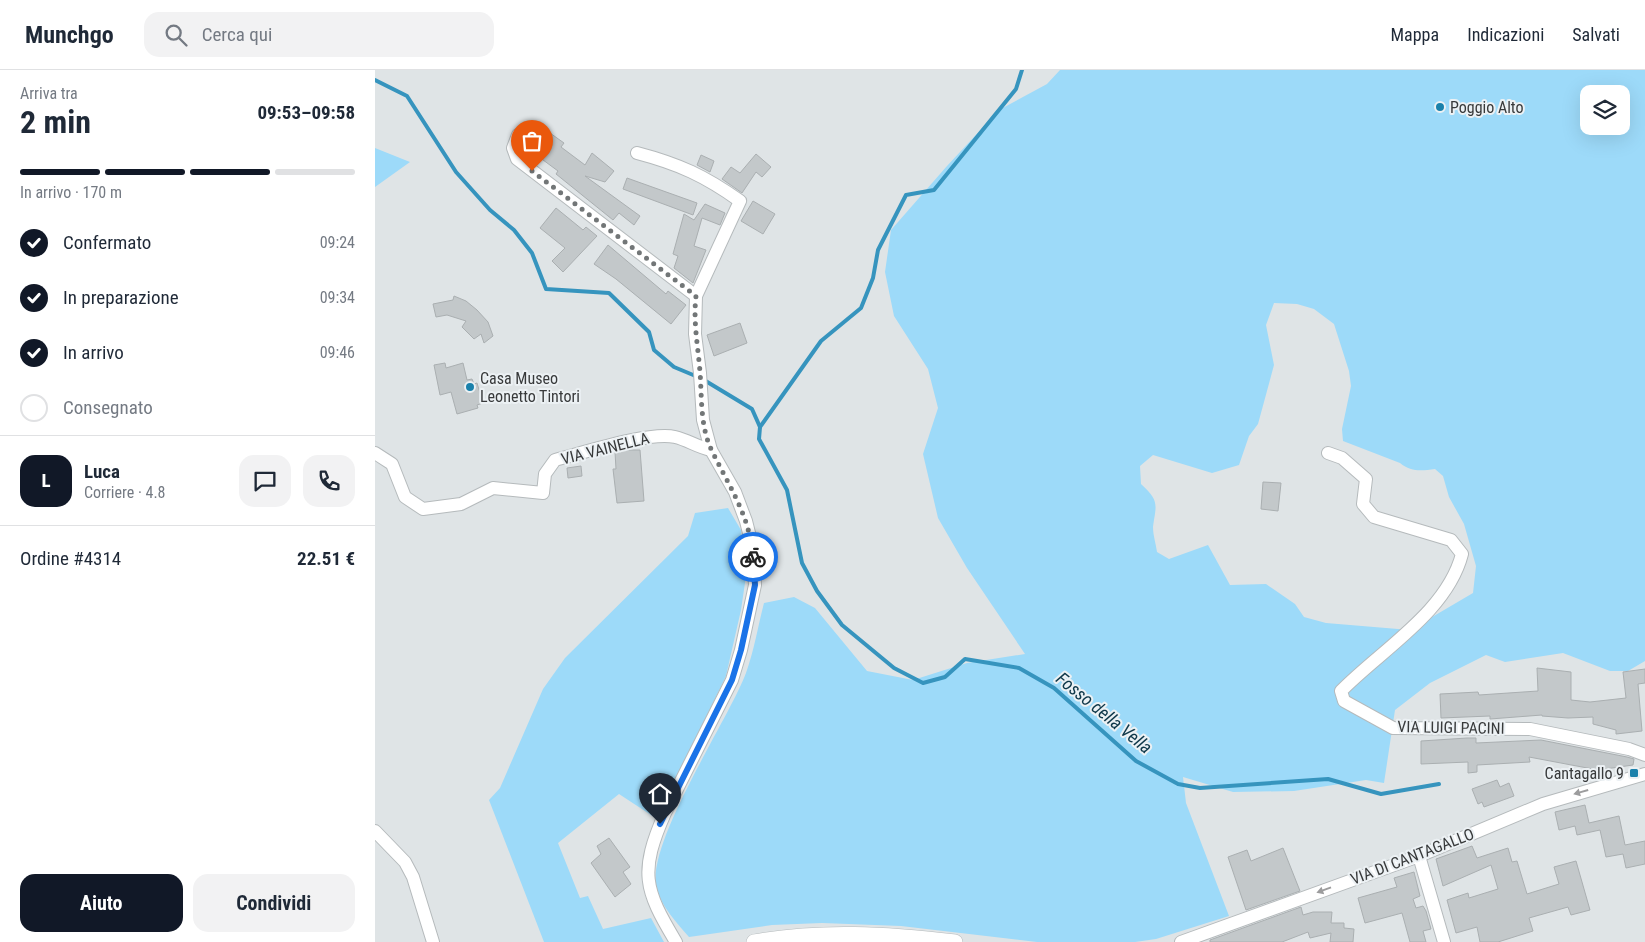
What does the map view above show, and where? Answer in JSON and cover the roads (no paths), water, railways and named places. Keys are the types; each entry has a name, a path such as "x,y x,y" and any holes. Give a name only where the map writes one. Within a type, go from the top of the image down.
{"street":[{"path":"518,135 513,148 517,159 696,296"},
{"path":"637,153 693,170 740,201 696,296 695,334 703,420 711,450 735,492 746,522 753,549 755,585 741,650 732,680 655,835 649,864 648,883 654,906 676,942"},
{"name":"VIA VAINELLA","path":"375,453 393,464 395,476 405,497 423,509 461,504 493,488 543,494 545,474 555,460 653,436 675,437 697,447 711,450"},
{"name":"VIA LUIGI PACINI","path":"1328,453 1342,458 1366,479 1363,504 1374,517 1451,540 1462,554 1458,569 1440,595 1400,639 1341,691 1343,701 1393,728 1529,729 1629,749 1645,755"},
{"name":"VIA DI CANTAGALLO","path":"1181,942 1419,856 1543,804 1645,774"},
{"path":"375,831 405,862 413,877 433,942"},
{"path":"1419,856 1444,942"},
{"path":"754,942 803,935 896,935 955,942"}],"waterway":[{"path":"760,427 821,341 861,308 873,278 878,250 906,195 934,190 1016,89 1022,70"},
{"path":"375,80 407,96 456,172 490,210 514,230 532,253 546,289 609,293 649,332 654,350 674,367 698,377"},
{"name":"Fosso della Vella","path":"704,380 752,409 760,427 759,439 787,490 802,563 817,591 842,625 894,668 923,683 945,677 965,659 1019,668 1054,688 1136,761 1178,784 1200,788 1328,779 1381,794 1439,784"}],"place":[{"name":"Poggio Alto","path":"1440,107"},
{"name":"Casa Museo Leonetto Tintori","path":"470,387"},
{"name":"Cantagallo 9","path":"1634,773"}]}
